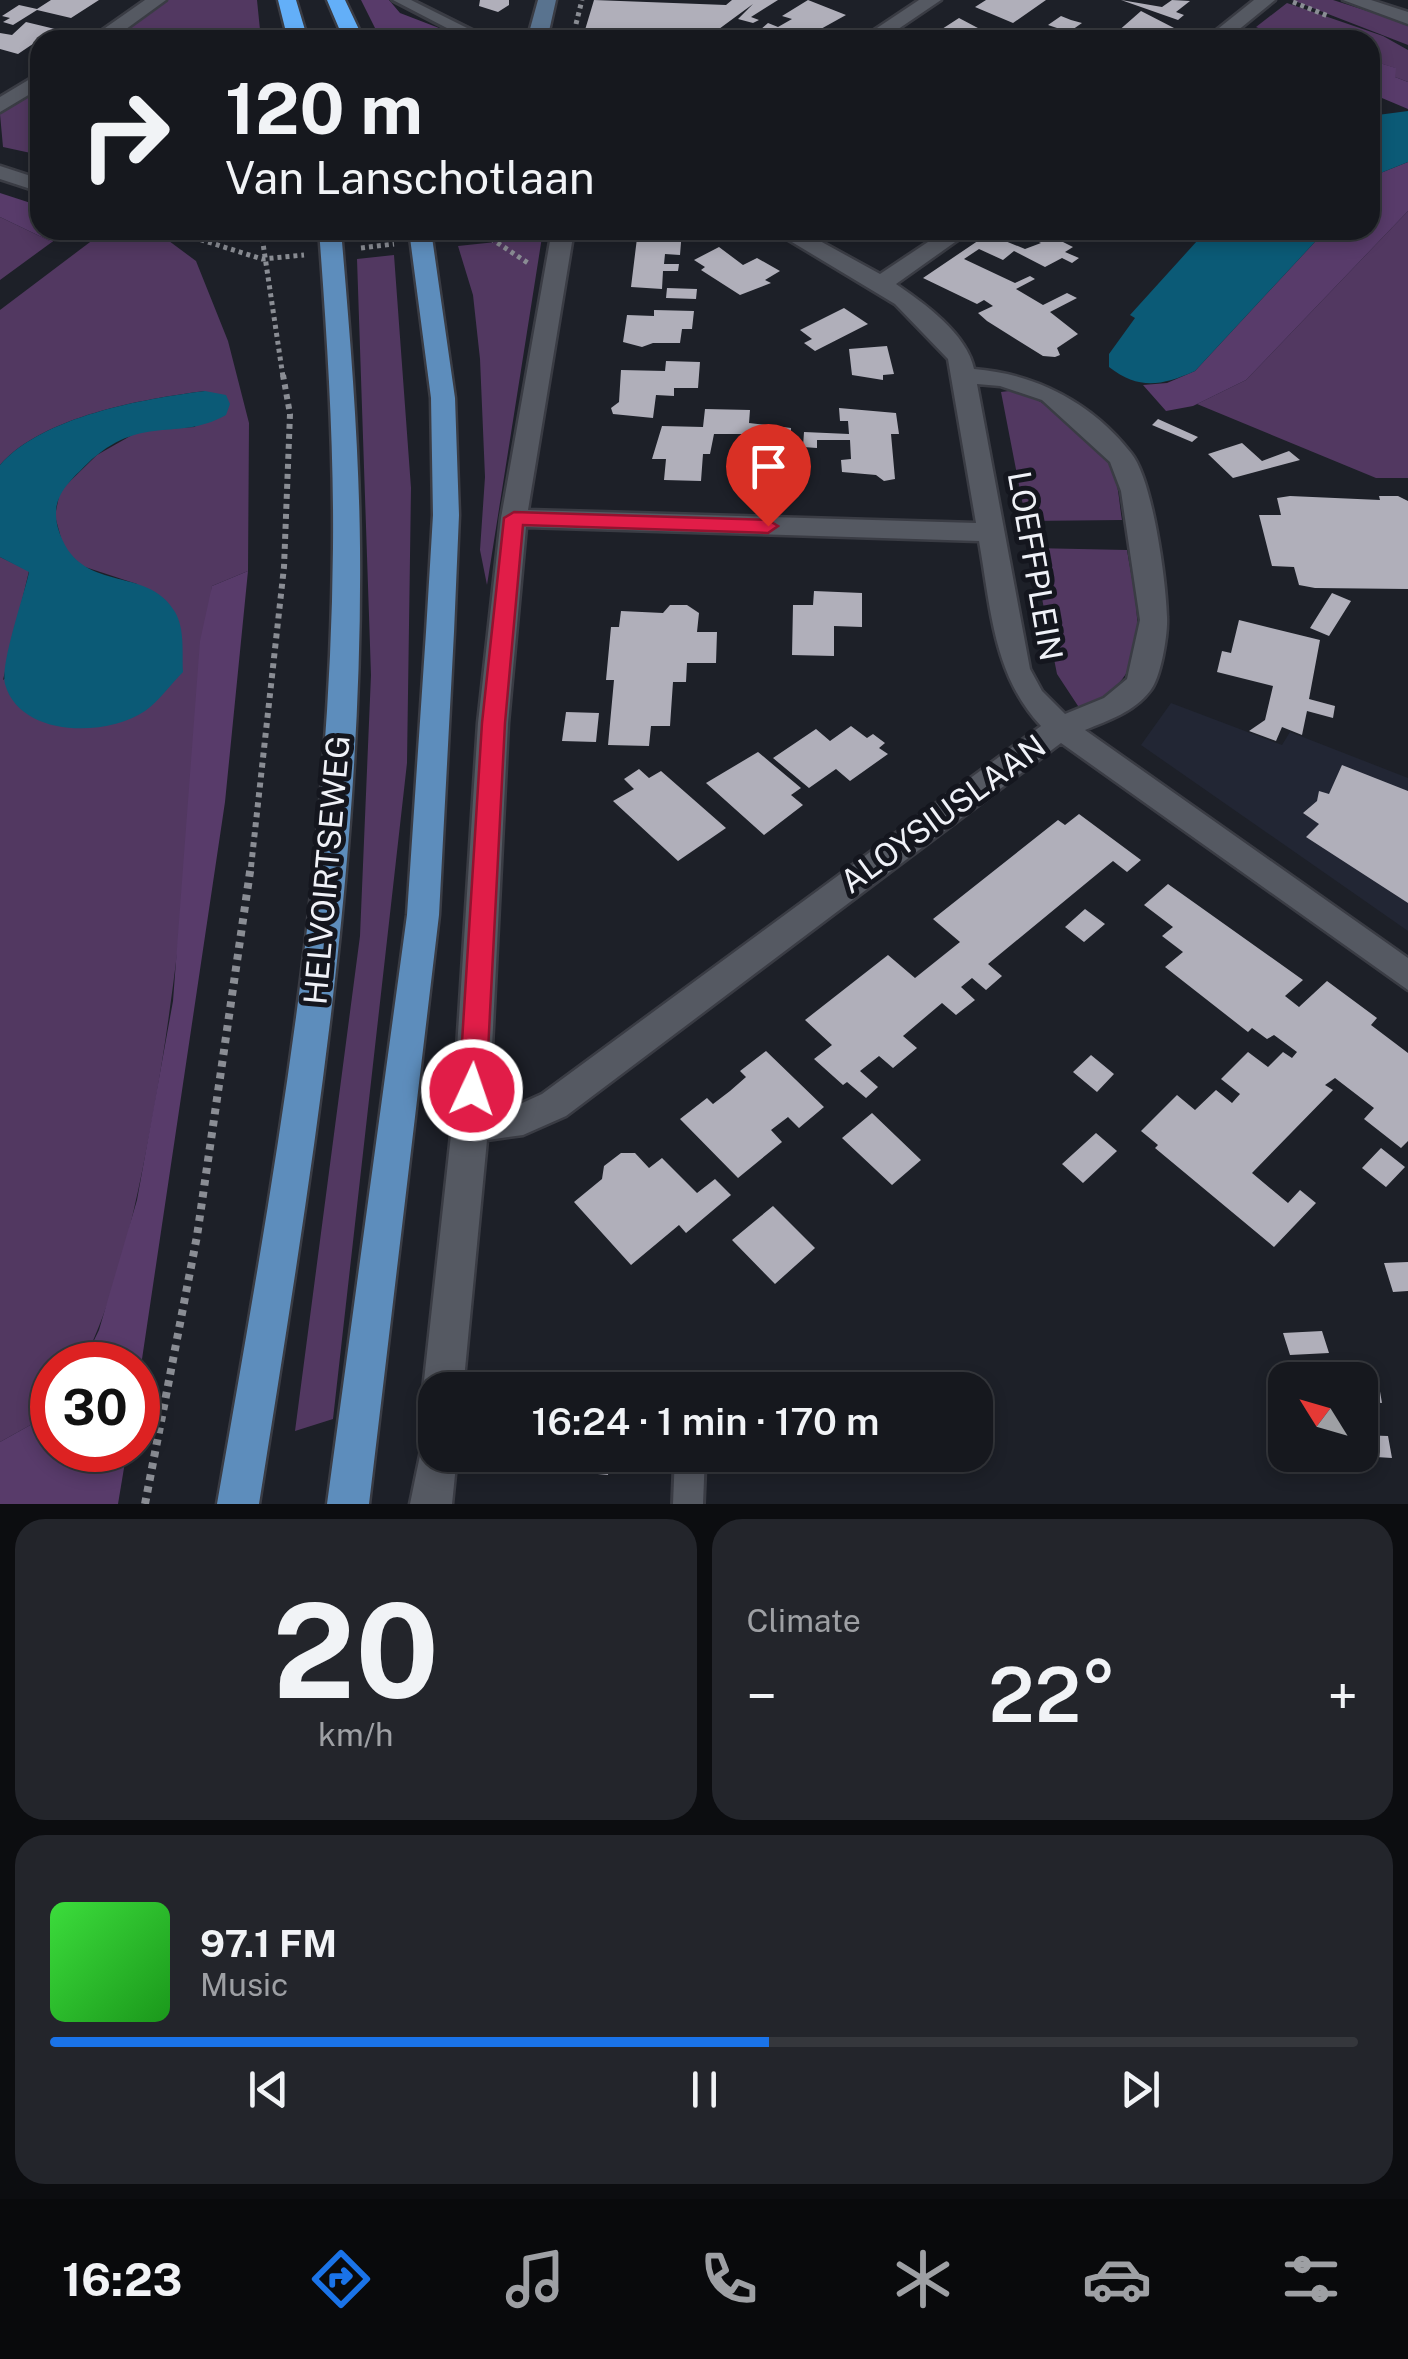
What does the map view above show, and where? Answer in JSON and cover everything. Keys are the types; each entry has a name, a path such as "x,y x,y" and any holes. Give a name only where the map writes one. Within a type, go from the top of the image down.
{"highway":[{"path":"287,0 295,30"},
{"path":"336,0 350,30"}],"main road":[{"path":"541,30 548,0"},
{"name":"HELVOIRTSEWEG","path":"238,1504 293,1176 337,788 348,574 346,411 331,240"},
{"path":"348,1504 420,934 439,651 446,516 443,398 421,240"}],"street":[{"path":"113,30 157,0"},
{"path":"885,30 932,0"},
{"path":"1227,30 1266,0"},
{"path":"1352,0 1408,18"},
{"path":"0,106 30,86"},
{"path":"0,172 30,182"},
{"path":"445,1372 470,1126 494,723 514,518 561,240"},
{"name":"LOEFFPLEIN","path":"802,240 910,302 939,328 960,359 1016,669 1032,698 1061,728"},
{"path":"880,284 945,240"},
{"path":"966,376 1003,379 1051,395 1122,458 1134,491 1154,620 1140,684 1114,706 1061,728"},
{"path":"514,518 993,532"},
{"name":"ALOYSIUSLAAN","path":"470,1126 524,1119 554,1104 1061,728 1408,976"},
{"path":"432,1504 435,1472"}],"lane":[{"path":"400,0 458,30"},
{"path":"688,1504 689,1472"}],"path":[{"path":"201,240 262,260"},
{"path":"144,1504 203,1198 261,797 284,567 290,414 262,260 262,240"},
{"path":"492,240 554,280"}],"shaded area":[{"path":"163,0 257,0 260,30 120,30"},
{"path":"361,0 389,0 400,13 444,30 376,30"},
{"path":"1292,0 1333,0 1408,24 1408,45 1380,34 1380,30 1369,30"},
{"path":"1287,3 1366,30 1263,30 1256,27"},
{"path":"1380,35 1408,50 1408,82 1395,77 1395,68 1380,63"},
{"path":"1380,63 1396,68 1395,77 1408,82 1408,109 1380,97"},
{"path":"30,93 30,153 3,147 0,114"},
{"path":"1408,162 1408,211 1246,380 1193,406 1166,411 1143,385 1167,383 1195,371 1317,240 1380,240 1380,173"},
{"path":"0,193 30,203 30,231 0,217"},
{"path":"1408,211 1408,478 1376,478 1197,404 1246,380"},
{"path":"0,217 30,231 30,240 52,242 0,280"},
{"path":"93,240 168,240 196,261 228,341 249,423 248,571 212,586 174,979 148,1142 118,1272 93,1342 30,1342 30,1425 0,1442 0,557 29,571 3,680 137,584 79,565 64,549 55,516 60,491 97,455 141,430 195,427 205,391 124,405 67,422 19,448 0,465 0,310"},
{"path":"542,240 487,585 480,550 485,477 480,359 473,295 458,246"},
{"path":"394,255 411,488 407,763 333,1419 295,1431 360,936 371,675 357,259"},
{"path":"1017,390 1069,421 1103,454 1115,478 1122,520 1026,521 1001,392"},
{"path":"1032,548 1127,550 1137,621 1132,662 1105,696 1080,709 1057,674"},
{"path":"248,571 225,802 145,1342 93,1342 137,1200 173,1001 200,641 212,586"},
{"path":"1171,703 1282,745 1290,732 1408,778 1408,931 1141,745"},
{"path":"30,1425 30,1472 123,1472 118,1504 0,1504 0,1442"}],"water":[{"path":"1408,111 1408,162 1380,173 1380,115"},
{"path":"1198,240 1317,240 1195,371 1150,383 1130,379 1109,367 1109,354 1135,318 1130,315"},
{"path":"205,391 226,395 230,404 226,415 191,427 125,438 87,464 67,485 56,508 58,528 68,549 81,563 96,572 148,588 163,597 175,612 182,633 183,672 145,711 129,720 66,728 28,715 14,702 5,684 9,646 29,572 0,557 0,465 19,448 67,422 124,405"}],"building":[{"path":"51,0 99,0 71,18 37,10 13,25 3,22 10,18 2,16 19,5 37,9"},
{"path":"480,0 509,0 509,5 498,12 479,6"},
{"path":"594,0 726,5 732,0 778,0 751,17 759,20 753,23 738,19 753,4 718,30 585,30"},
{"path":"808,0 846,15 819,30 760,30 768,23 778,27 792,19 782,16"},
{"path":"986,0 1046,0 1013,23 975,7"},
{"path":"1121,0 1162,7 1172,0 1190,1 1176,12 1184,15 1178,20"},
{"path":"1141,11 1174,28 1171,30 1119,30"},
{"path":"1061,16 1082,23 1072,30 1048,25"},
{"path":"959,18 982,30 940,30"},
{"path":"26,22 55,29 30,30 30,46 18,54 0,49 0,33 12,35"},
{"path":"637,240 681,240 680,255 665,254 664,264 679,264 678,271 663,271 662,289 631,287"},
{"path":"979,240 1003,240 1025,249 1041,243 1035,240 1059,240 1073,247 1065,252 1079,258 1072,263 1062,258 1045,267 1014,251 1003,260 979,249 964,259 1015,283 1030,276 1035,279 1016,289 1043,305 1067,293 1077,298 1050,312 1078,334 1057,348 1060,355 1055,357 1043,356 987,321 978,313 993,306 984,300 977,304 923,278"},
{"path":"719,247 743,265 757,258 780,271 765,280 771,283 740,295 701,270 705,267 694,260"},
{"path":"667,288 697,289 696,299 666,298"},
{"path":"844,308 868,324 815,351 804,343 812,339 800,330"},
{"path":"654,310 694,311 692,329 682,329 680,343 642,347 623,342 627,315 654,316"},
{"path":"887,346 894,374 883,375 883,380 852,375 849,349"},
{"path":"666,361 700,362 698,388 674,388 674,396 656,395 653,418 613,414 611,408 619,402 621,370 665,371"},
{"path":"839,408 896,413 899,434 891,434 895,479 884,481 876,475 842,472 841,460 851,459 850,440 817,440 817,448 803,447 804,432 849,434 848,421 840,421"},
{"path":"705,409 750,410 749,423 791,428 790,475 748,473 746,434 714,434 710,454 703,454 701,481 664,480 666,459 652,459 662,426 703,427"},
{"path":"1158,419 1198,437 1192,442 1152,425"},
{"path":"1242,443 1262,461 1289,451 1300,460 1233,478 1208,454"},
{"path":"1379,496 1398,496 1408,501 1408,589 1315,588 1299,585 1294,567 1272,566 1259,515 1281,515 1277,498 1380,500"},
{"path":"814,591 862,593 862,627 834,626 834,656 792,655 793,605 813,605"},
{"path":"1332,593 1351,601 1329,636 1310,628"},
{"path":"670,605 687,605 699,613 697,632 717,632 716,663 687,663 686,682 673,682 670,726 651,726 649,746 608,745 614,680 606,680 611,627 619,627 621,611 663,613"},
{"path":"1239,620 1320,640 1309,699 1335,706 1333,718 1307,711 1302,735 1282,727 1276,741 1249,731 1265,720 1273,686 1217,672 1222,651 1231,653"},
{"path":"566,712 599,713 596,742 562,741"},
{"path":"851,726 867,738 873,734 885,743 879,748 888,754 850,781 836,769 809,788 773,758 816,729 830,741"},
{"path":"758,752 801,788 791,795 803,805 764,835 706,783"},
{"path":"1342,765 1408,791 1408,903 1306,837 1319,824 1303,813 1317,801 1319,791 1329,794"},
{"path":"639,769 649,778 661,771 726,828 678,861 613,801 634,789 624,779"},
{"path":"1079,814 1141,860 1127,872 1113,861 988,964 1002,976 986,990 972,978 961,987 975,1000 956,1015 942,1003 903,1036 917,1048 893,1068 879,1056 860,1071 878,1087 866,1098 847,1082 843,1085 814,1059 832,1045 805,1020 888,955 915,978 960,942 933,919 1058,820 1065,825"},
{"path":"1168,884 1303,980 1285,996 1299,1007 1327,981 1377,1018 1371,1025 1408,1053 1408,1141 1401,1148 1364,1119 1374,1108 1335,1078 1325,1085 1333,1090 1252,1173 1288,1203 1300,1190 1316,1203 1274,1247 1155,1148 1158,1145 1141,1131 1177,1095 1195,1110 1216,1090 1232,1103 1240,1094 1221,1079 1248,1052 1268,1067 1283,1052 1292,1058 1297,1052 1274,1035 1267,1039 1252,1028 1248,1032 1165,967 1183,952 1162,936 1173,927 1144,905"},
{"path":"1085,909 1105,924 1084,942 1065,927"},
{"path":"766,1051 824,1107 799,1128 788,1117 771,1130 782,1142 738,1178 680,1119 707,1098 713,1104 730,1091 746,1077 740,1071"},
{"path":"1091,1055 1114,1074 1097,1092 1073,1072"},
{"path":"872,1113 921,1160 892,1185 842,1138"},
{"path":"1096,1133 1117,1151 1083,1183 1062,1164"},
{"path":"1381,1148 1405,1167 1386,1187 1362,1168"},
{"path":"621,1153 635,1153 649,1168 662,1158 697,1193 715,1179 731,1195 686,1233 679,1225 631,1265 574,1202 602,1179 604,1166"},
{"path":"773,1206 815,1248 775,1284 732,1240"},
{"path":"1408,1262 1408,1291 1393,1292 1384,1263"},
{"path":"1322,1331 1329,1353 1290,1355 1283,1333"},
{"path":"1378,1436 1388,1436 1392,1458 1378,1457"}],"route":[{"path":"472,1090 494,723 514,518 768,526"}]}
